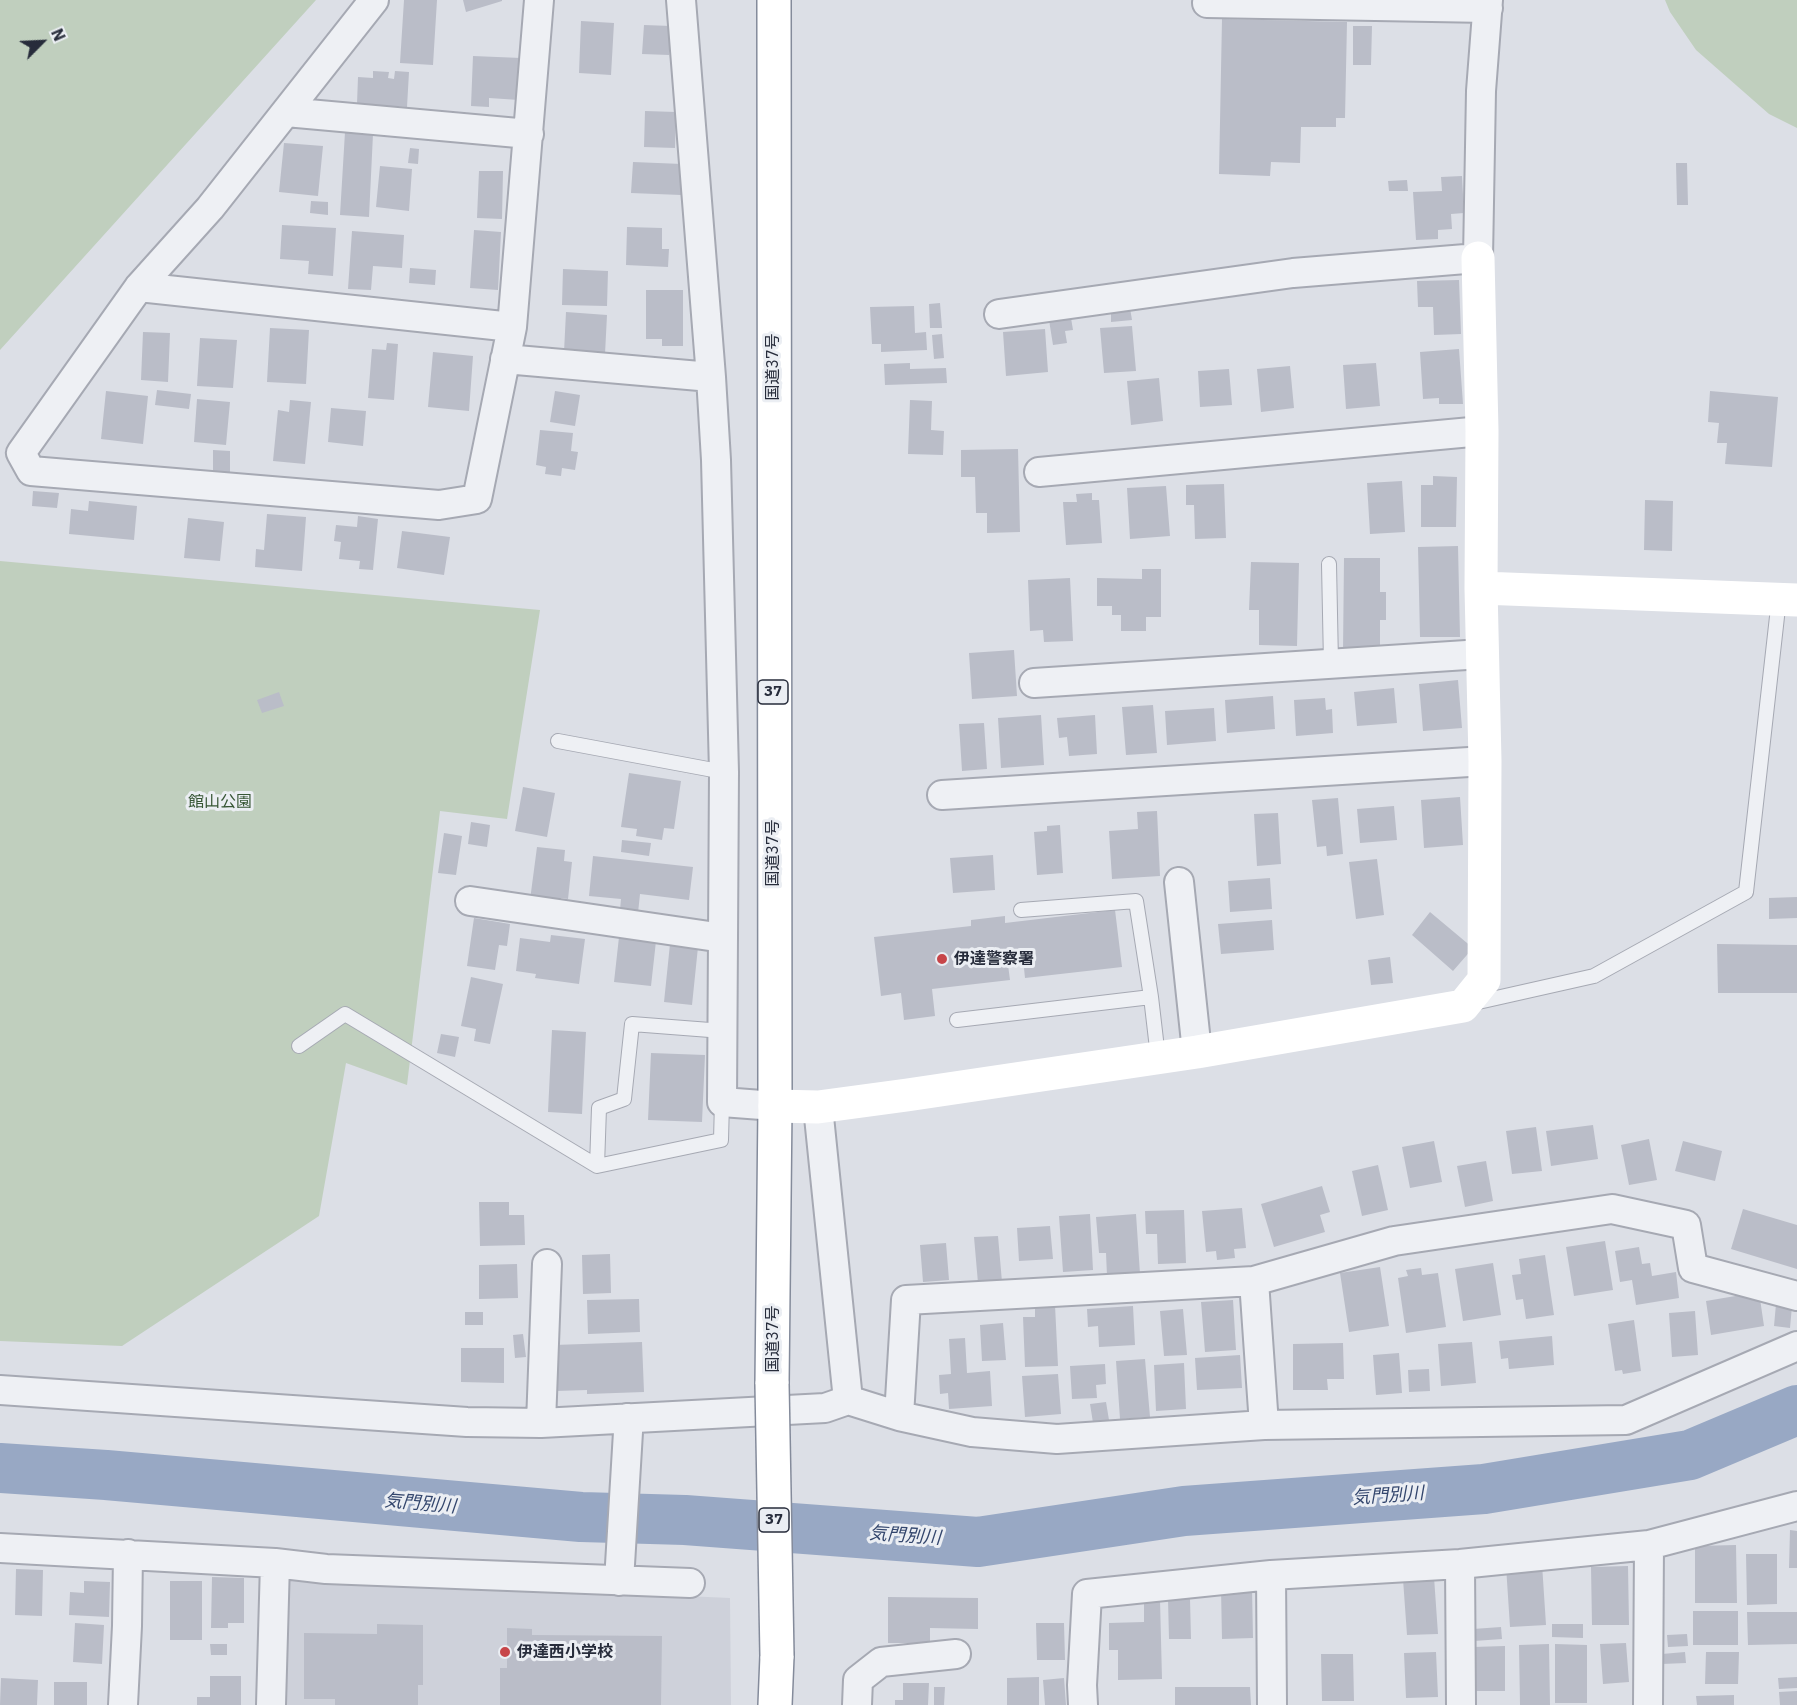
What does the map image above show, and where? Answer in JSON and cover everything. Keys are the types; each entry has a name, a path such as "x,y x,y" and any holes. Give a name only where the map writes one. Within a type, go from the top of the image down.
{"main road":[{"name":"国道37号","path":"774,0 772,1384 777,1656 775,1705"},
{"path":"774,1107 818,1107 1197,1052 1463,1006 1484,980 1485,761 1478,258"},
{"path":"1481,588 1788,599"}],"street":[{"path":"374,0 210,208 138,287 21,453 31,471 439,505 477,499 513,327 539,0"},
{"path":"681,0 716,460 724,772 722,1102 774,1107"},
{"path":"999,314 1293,273 1478,258 1481,91 1488,4 1207,3"},
{"path":"286,112 529,134"},
{"path":"138,287 513,327"},
{"path":"505,359 711,376"},
{"path":"1039,472 1482,431"},
{"path":"1034,682 1482,654"},
{"path":"942,795 1485,761"},
{"path":"1179,882 1197,1052"},
{"path":"470,901 723,938"},
{"path":"818,1107 848,1400"},
{"path":"899,1416 906,1300 1254,1281 1394,1242 1611,1209 1686,1225 1693,1268 1797,1296"},
{"path":"541,1422 547,1264"},
{"path":"1254,1281 1264,1425"},
{"path":"0,1390 467,1422 627,1425 825,1408 848,1400 899,1416 972,1432 1057,1439 1264,1425 1626,1420 1797,1346"},
{"path":"620,1569 627,1425"},
{"path":"1083,1705 1082,1685 1088,1594 1271,1575 1460,1564 1649,1545 1797,1506"},
{"path":"1648,1705 1649,1545"},
{"path":"0,1548 275,1563 326,1569 620,1569 690,1583"},
{"path":"123,1705 128,1626 128,1554"},
{"path":"271,1705 275,1563"},
{"path":"1460,1564 1461,1705"},
{"path":"1271,1575 1272,1705"},
{"path":"857,1705 858,1680 881,1662 956,1654"}],"lane":[{"path":"1329,564 1331,663"},
{"path":"1463,1006 1594,976 1746,892 1788,599"},
{"path":"558,741 724,772"},
{"path":"1021,910 1136,901 1158,1057"},
{"path":"957,1020 1150,997"},
{"path":"299,1046 345,1014 597,1166 721,1140 722,1102"},
{"path":"597,1166 599,1108 624,1098 632,1024 723,1031"}],"shaded area":[{"name":"伊達西小学校","path":"281,1578 730,1598 731,1705 279,1705"}],"green space":[{"path":"0,0 316,0 0,350"},
{"path":"1665,0 1797,0 1797,128 1769,114 1696,50 1670,12"},
{"name":"館山公園","path":"0,561 540,610 507,819 440,811 407,1085 346,1063 319,1216 122,1346 0,1341"}],"building":[{"path":"404,0 437,0 433,65 400,63"},
{"path":"463,0 502,0 502,1 466,12"},
{"path":"1222,19 1347,22 1345,118 1336,118 1336,127 1301,127 1300,163 1271,162 1270,176 1219,174"},
{"path":"581,21 614,23 611,75 579,73"},
{"path":"644,25 671,26 669,55 642,54"},
{"path":"1353,26 1372,26 1371,65 1353,65"},
{"path":"473,56 521,58 519,100 489,98 489,107 471,106"},
{"path":"373,71 389,72 388,78 394,79 395,71 409,72 407,107 357,104 358,77 373,78"},
{"path":"645,111 676,112 675,148 644,147"},
{"path":"345,132 373,134 369,217 340,215"},
{"path":"284,143 323,146 318,196 279,192"},
{"path":"410,148 419,149 418,164 408,163"},
{"path":"633,162 682,164 681,195 631,193"},
{"path":"1676,163 1687,163 1688,205 1677,205"},
{"path":"380,166 412,169 409,211 376,207"},
{"path":"479,171 503,171 502,219 477,218"},
{"path":"1462,176 1464,213 1451,214 1452,229 1438,230 1438,239 1416,240 1413,192 1442,191 1441,177"},
{"path":"1407,180 1408,191 1389,191 1388,181"},
{"path":"311,201 328,202 328,215 310,213"},
{"path":"282,225 336,228 333,276 308,274 309,261 280,259"},
{"path":"627,227 662,228 662,249 669,249 668,267 626,265"},
{"path":"474,230 501,232 498,290 470,288"},
{"path":"352,231 404,235 402,268 373,266 371,290 348,289"},
{"path":"410,268 436,270 435,285 409,283"},
{"path":"563,269 608,271 607,306 562,305"},
{"path":"1459,280 1461,334 1434,335 1433,307 1418,307 1417,281"},
{"path":"646,290 683,290 683,346 662,346 662,339 646,339"},
{"path":"940,303 942,328 930,328 929,304"},
{"path":"914,306 915,333 926,332 927,350 881,352 881,344 872,344 870,307"},
{"path":"1130,308 1132,320 1111,322 1111,309"},
{"path":"566,312 607,315 605,354 564,352"},
{"path":"1071,318 1073,330 1065,331 1067,343 1053,345 1049,320"},
{"path":"1132,326 1136,371 1104,373 1100,328"},
{"path":"270,328 309,330 306,384 267,382"},
{"path":"1045,329 1048,372 1006,376 1003,332"},
{"path":"143,332 170,333 168,382 141,380"},
{"path":"942,334 944,358 934,359 932,335"},
{"path":"200,338 237,340 233,388 197,386"},
{"path":"387,343 398,344 394,400 368,398 372,349 386,350"},
{"path":"1459,349 1463,404 1439,404 1439,398 1423,399 1420,352"},
{"path":"433,352 473,356 469,411 428,407"},
{"path":"910,363 910,369 946,368 947,383 885,385 884,364"},
{"path":"1376,363 1380,406 1346,409 1343,365"},
{"path":"1290,366 1294,408 1261,412 1257,369"},
{"path":"1229,369 1232,405 1200,407 1198,371"},
{"path":"1159,378 1163,421 1131,425 1127,381"},
{"path":"157,390 191,394 189,409 155,405"},
{"path":"106,391 148,396 143,444 101,439"},
{"path":"555,391 580,395 575,426 550,422"},
{"path":"1710,391 1778,397 1772,467 1725,464 1727,443 1717,443 1719,423 1708,422"},
{"path":"197,399 230,402 226,445 194,442"},
{"path":"290,400 311,402 305,464 273,461 278,410 289,412"},
{"path":"910,400 932,401 931,430 944,431 943,455 908,454"},
{"path":"331,408 366,411 363,446 328,442"},
{"path":"540,430 573,433 571,451 578,452 575,470 562,468 561,476 545,474 546,467 536,465"},
{"path":"1018,449 1020,532 987,533 987,513 976,513 975,477 961,477 961,450"},
{"path":"213,450 230,451 230,473 213,473"},
{"path":"1433,476 1457,477 1456,527 1421,527 1421,485 1433,485"},
{"path":"1402,481 1405,532 1370,534 1367,483"},
{"path":"1224,484 1226,538 1195,539 1194,505 1186,505 1186,485"},
{"path":"1166,486 1170,536 1130,539 1127,488"},
{"path":"33,491 59,493 57,508 32,506"},
{"path":"1092,493 1092,500 1099,500 1102,543 1066,545 1063,502 1077,502 1076,494"},
{"path":"1645,500 1673,501 1672,551 1644,550"},
{"path":"89,501 137,506 134,540 69,534 71,509 88,511"},
{"path":"267,514 306,517 302,571 255,567 256,549 264,550"},
{"path":"358,516 378,519 373,570 359,569 360,561 339,559 341,542 334,541 336,525 357,527"},
{"path":"188,518 224,522 220,561 184,558"},
{"path":"402,531 450,537 444,575 397,568"},
{"path":"1458,546 1460,637 1420,637 1418,547"},
{"path":"1344,558 1380,558 1380,592 1386,592 1386,620 1380,620 1380,652 1343,652"},
{"path":"1251,562 1299,563 1297,646 1259,645 1259,610 1249,610"},
{"path":"1142,569 1161,569 1161,617 1146,617 1146,631 1121,631 1121,615 1112,615 1112,606 1097,606 1097,578 1142,579"},
{"path":"1070,578 1073,641 1044,642 1043,630 1030,631 1028,580"},
{"path":"1014,650 1017,696 972,699 969,653"},
{"path":"1458,680 1462,728 1423,731 1419,684"},
{"path":"1394,688 1397,723 1357,726 1354,692"},
{"path":"279,692 284,706 262,713 257,700"},
{"path":"1273,696 1275,729 1227,733 1225,700"},
{"path":"1325,698 1326,710 1332,709 1333,733 1296,736 1294,700"},
{"path":"1153,705 1157,753 1126,755 1122,707"},
{"path":"1214,708 1216,741 1167,745 1165,711"},
{"path":"1041,715 1044,765 1001,768 998,718"},
{"path":"1095,715 1097,754 1069,756 1067,737 1059,738 1057,718"},
{"path":"984,723 987,769 962,771 959,724"},
{"path":"629,773 681,781 674,829 664,828 662,840 636,836 637,829 621,827"},
{"path":"523,787 555,793 547,837 515,831"},
{"path":"1460,797 1463,845 1424,848 1421,800"},
{"path":"1338,798 1343,854 1327,856 1326,846 1317,847 1312,800"},
{"path":"1394,806 1397,840 1360,843 1357,809"},
{"path":"1157,811 1160,876 1112,879 1109,831 1138,829 1137,812"},
{"path":"1278,813 1281,864 1257,866 1254,814"},
{"path":"471,822 490,825 487,847 468,844"},
{"path":"1060,825 1063,873 1037,875 1034,832 1047,831 1047,826"},
{"path":"444,833 462,836 456,875 438,873"},
{"path":"622,840 651,843 649,856 621,852"},
{"path":"537,847 565,850 564,861 572,862 568,899 561,898 561,903 530,900"},
{"path":"993,855 995,890 953,893 950,858"},
{"path":"593,856 693,867 689,900 640,894 638,913 620,910 621,899 589,896"},
{"path":"1377,859 1384,915 1356,919 1349,862"},
{"path":"1270,878 1272,909 1230,912 1228,881"},
{"path":"1797,897 1797,918 1769,919 1769,898"},
{"name":"伊達警察署","path":"1115,910 1122,967 1025,978 1022,949 1006,950 1010,980 932,989 935,1016 904,1020 901,993 881,996 874,937 971,926 971,920 1005,916 1005,923"},
{"path":"1430,912 1473,948 1453,971 1412,935"},
{"path":"474,918 510,924 507,946 499,945 495,970 467,966"},
{"path":"1272,920 1274,950 1221,954 1218,924"},
{"path":"551,935 585,939 579,984 535,978 536,974 516,971 520,938 550,942"},
{"path":"619,937 656,941 651,986 614,982"},
{"path":"670,944 698,947 692,1005 664,1002"},
{"path":"1717,944 1797,945 1797,993 1718,993"},
{"path":"1390,957 1393,983 1371,985 1368,960"},
{"path":"471,977 503,984 490,1044 474,1041 476,1029 461,1026"},
{"path":"552,1030 586,1032 582,1114 548,1112"},
{"path":"441,1034 459,1037 455,1057 437,1053"},
{"path":"651,1053 705,1055 702,1122 648,1120"},
{"path":"1593,1125 1598,1159 1551,1166 1546,1131"},
{"path":"1536,1127 1542,1171 1512,1174 1506,1131"},
{"path":"1649,1139 1657,1180 1629,1185 1621,1145"},
{"path":"1434,1141 1442,1182 1410,1188 1402,1147"},
{"path":"1683,1141 1722,1151 1715,1181 1675,1171"},
{"path":"1486,1161 1493,1201 1465,1207 1457,1166"},
{"path":"1378,1165 1388,1210 1362,1216 1352,1171"},
{"path":"1322,1186 1330,1212 1320,1215 1325,1232 1274,1247 1261,1204"},
{"path":"479,1202 509,1202 509,1215 524,1215 525,1245 480,1246"},
{"path":"1242,1208 1246,1248 1234,1249 1235,1258 1217,1260 1216,1251 1206,1252 1202,1211"},
{"path":"1743,1209 1797,1225 1797,1269 1731,1249"},
{"path":"1184,1210 1186,1263 1158,1264 1157,1234 1146,1234 1145,1211"},
{"path":"1090,1214 1093,1270 1063,1272 1059,1216"},
{"path":"1136,1214 1140,1274 1107,1276 1106,1253 1099,1253 1096,1217"},
{"path":"1050,1226 1053,1259 1019,1261 1017,1228"},
{"path":"998,1236 1002,1282 978,1283 974,1237"},
{"path":"1605,1241 1613,1290 1574,1296 1566,1247"},
{"path":"946,1243 949,1280 923,1282 920,1245"},
{"path":"1639,1247 1642,1264 1650,1263 1652,1276 1676,1272 1679,1298 1636,1305 1632,1280 1620,1282 1615,1251"},
{"path":"610,1254 611,1293 583,1294 582,1255"},
{"path":"1545,1255 1554,1315 1526,1319 1523,1299 1516,1300 1512,1275 1521,1274 1519,1259"},
{"path":"1493,1263 1501,1315 1463,1321 1455,1269"},
{"path":"517,1264 518,1298 479,1299 479,1265"},
{"path":"1380,1267 1389,1326 1349,1332 1340,1273"},
{"path":"1421,1268 1422,1275 1438,1273 1446,1327 1406,1333 1398,1278 1408,1276 1406,1270"},
{"path":"1759,1292 1764,1326 1711,1335 1706,1301"},
{"path":"639,1299 640,1332 588,1334 587,1300"},
{"path":"1233,1300 1236,1350 1205,1352 1201,1302"},
{"path":"1776,1304 1792,1306 1790,1328 1774,1326"},
{"path":"1055,1305 1058,1366 1025,1367 1023,1317 1035,1317 1035,1306"},
{"path":"1133,1306 1135,1345 1099,1347 1098,1326 1088,1327 1087,1309"},
{"path":"1183,1309 1187,1355 1164,1356 1160,1311"},
{"path":"1695,1311 1698,1355 1672,1357 1669,1313"},
{"path":"465,1312 483,1312 483,1325 465,1325"},
{"path":"1634,1320 1641,1371 1623,1374 1622,1370 1615,1371 1608,1324"},
{"path":"1003,1323 1006,1360 982,1361 980,1325"},
{"path":"523,1334 526,1357 515,1358 513,1335"},
{"path":"1552,1336 1554,1365 1509,1369 1508,1358 1501,1359 1499,1341"},
{"path":"965,1338 967,1373 990,1371 992,1406 949,1409 948,1393 940,1394 939,1375 951,1374 949,1339"},
{"path":"642,1342 644,1392 587,1394 587,1390 556,1391 554,1345"},
{"path":"1472,1342 1476,1383 1441,1386 1438,1344"},
{"path":"1343,1343 1344,1379 1327,1379 1328,1390 1293,1390 1293,1344"},
{"path":"461,1348 504,1348 504,1383 461,1382"},
{"path":"1399,1353 1402,1393 1376,1395 1373,1355"},
{"path":"1240,1355 1242,1388 1197,1390 1195,1358"},
{"path":"1145,1359 1150,1417 1120,1419 1116,1361"},
{"path":"1184,1363 1186,1409 1156,1411 1154,1365"},
{"path":"1105,1364 1106,1384 1096,1385 1097,1398 1072,1399 1070,1366"},
{"path":"1429,1369 1430,1391 1409,1392 1408,1370"},
{"path":"1058,1374 1061,1414 1025,1417 1022,1376"},
{"path":"1106,1402 1110,1426 1094,1429 1090,1404"},
{"path":"1790,1530 1797,1531 1797,1568 1789,1568"},
{"path":"1736,1545 1737,1603 1695,1603 1695,1546"},
{"path":"1746,1554 1777,1554 1777,1604 1747,1605"},
{"path":"1542,1564 1546,1625 1510,1627 1506,1566"},
{"path":"1628,1566 1629,1625 1592,1625 1591,1567"},
{"path":"16,1569 43,1570 42,1616 15,1615"},
{"path":"212,1577 244,1578 244,1623 228,1623 228,1628 211,1628"},
{"path":"1434,1577 1438,1634 1407,1635 1403,1579"},
{"path":"84,1581 110,1582 109,1617 69,1615 70,1592 84,1593"},
{"path":"170,1581 202,1581 202,1640 170,1640"},
{"path":"1252,1588 1253,1638 1222,1639 1221,1589"},
{"path":"888,1597 978,1598 978,1629 930,1628 930,1643 888,1643"},
{"path":"1168,1599 1190,1599 1191,1639 1169,1639"},
{"path":"1144,1600 1160,1600 1162,1679 1118,1680 1118,1650 1109,1650 1109,1623 1144,1622"},
{"path":"1693,1611 1738,1611 1738,1645 1693,1645"},
{"path":"1747,1612 1797,1612 1797,1644 1748,1645"},
{"path":"75,1623 104,1625 102,1664 73,1662"},
{"path":"1036,1623 1064,1623 1065,1660 1037,1660"},
{"path":"377,1624 423,1625 423,1685 418,1685 418,1705 335,1705 335,1699 304,1699 304,1633 377,1634"},
{"path":"1552,1624 1583,1624 1583,1638 1552,1637"},
{"path":"1501,1627 1502,1639 1474,1641 1473,1629"},
{"path":"507,1628 532,1629 532,1635 662,1636 661,1705 500,1705 500,1668 507,1668"},
{"path":"1687,1634 1688,1646 1668,1647 1667,1635"},
{"path":"1626,1643 1629,1682 1603,1684 1600,1644"},
{"path":"210,1644 227,1644 227,1655 211,1655"},
{"path":"1549,1644 1550,1705 1520,1705 1519,1645"},
{"path":"1555,1644 1587,1645 1587,1703 1555,1703"},
{"path":"1505,1646 1505,1691 1474,1691 1473,1647"},
{"path":"1436,1652 1438,1697 1406,1698 1404,1653"},
{"path":"1685,1652 1686,1663 1662,1664 1662,1654"},
{"path":"1706,1652 1739,1652 1738,1684 1705,1684"},
{"path":"1321,1654 1353,1654 1354,1701 1322,1701"},
{"path":"210,1676 241,1676 241,1705 197,1705 197,1697 210,1697"},
{"path":"1039,1677 1039,1705 1007,1705 1007,1678"},
{"path":"1797,1677 1797,1688 1779,1689 1778,1678"},
{"path":"1,1678 38,1680 37,1705 0,1705"},
{"path":"1064,1678 1066,1705 1045,1705 1043,1680"},
{"path":"54,1682 87,1682 87,1705 54,1705"},
{"path":"903,1683 929,1683 928,1705 895,1705 895,1700 903,1700"},
{"path":"934,1687 945,1687 944,1705 934,1705"},
{"path":"1175,1687 1250,1687 1251,1705 1175,1705"},
{"path":"1797,1691 1797,1705 1780,1705 1779,1692"},
{"path":"1734,1695 1734,1705 1697,1705 1696,1696"}],"waterway":[{"name":"気門別川","path":"0,1468 106,1475 581,1517 685,1520 978,1542 1184,1511 1484,1489 1690,1455 1797,1410"}],"place":[{"name":"伊達警察署","path":"942,959"},
{"name":"伊達西小学校","path":"505,1652"}]}
